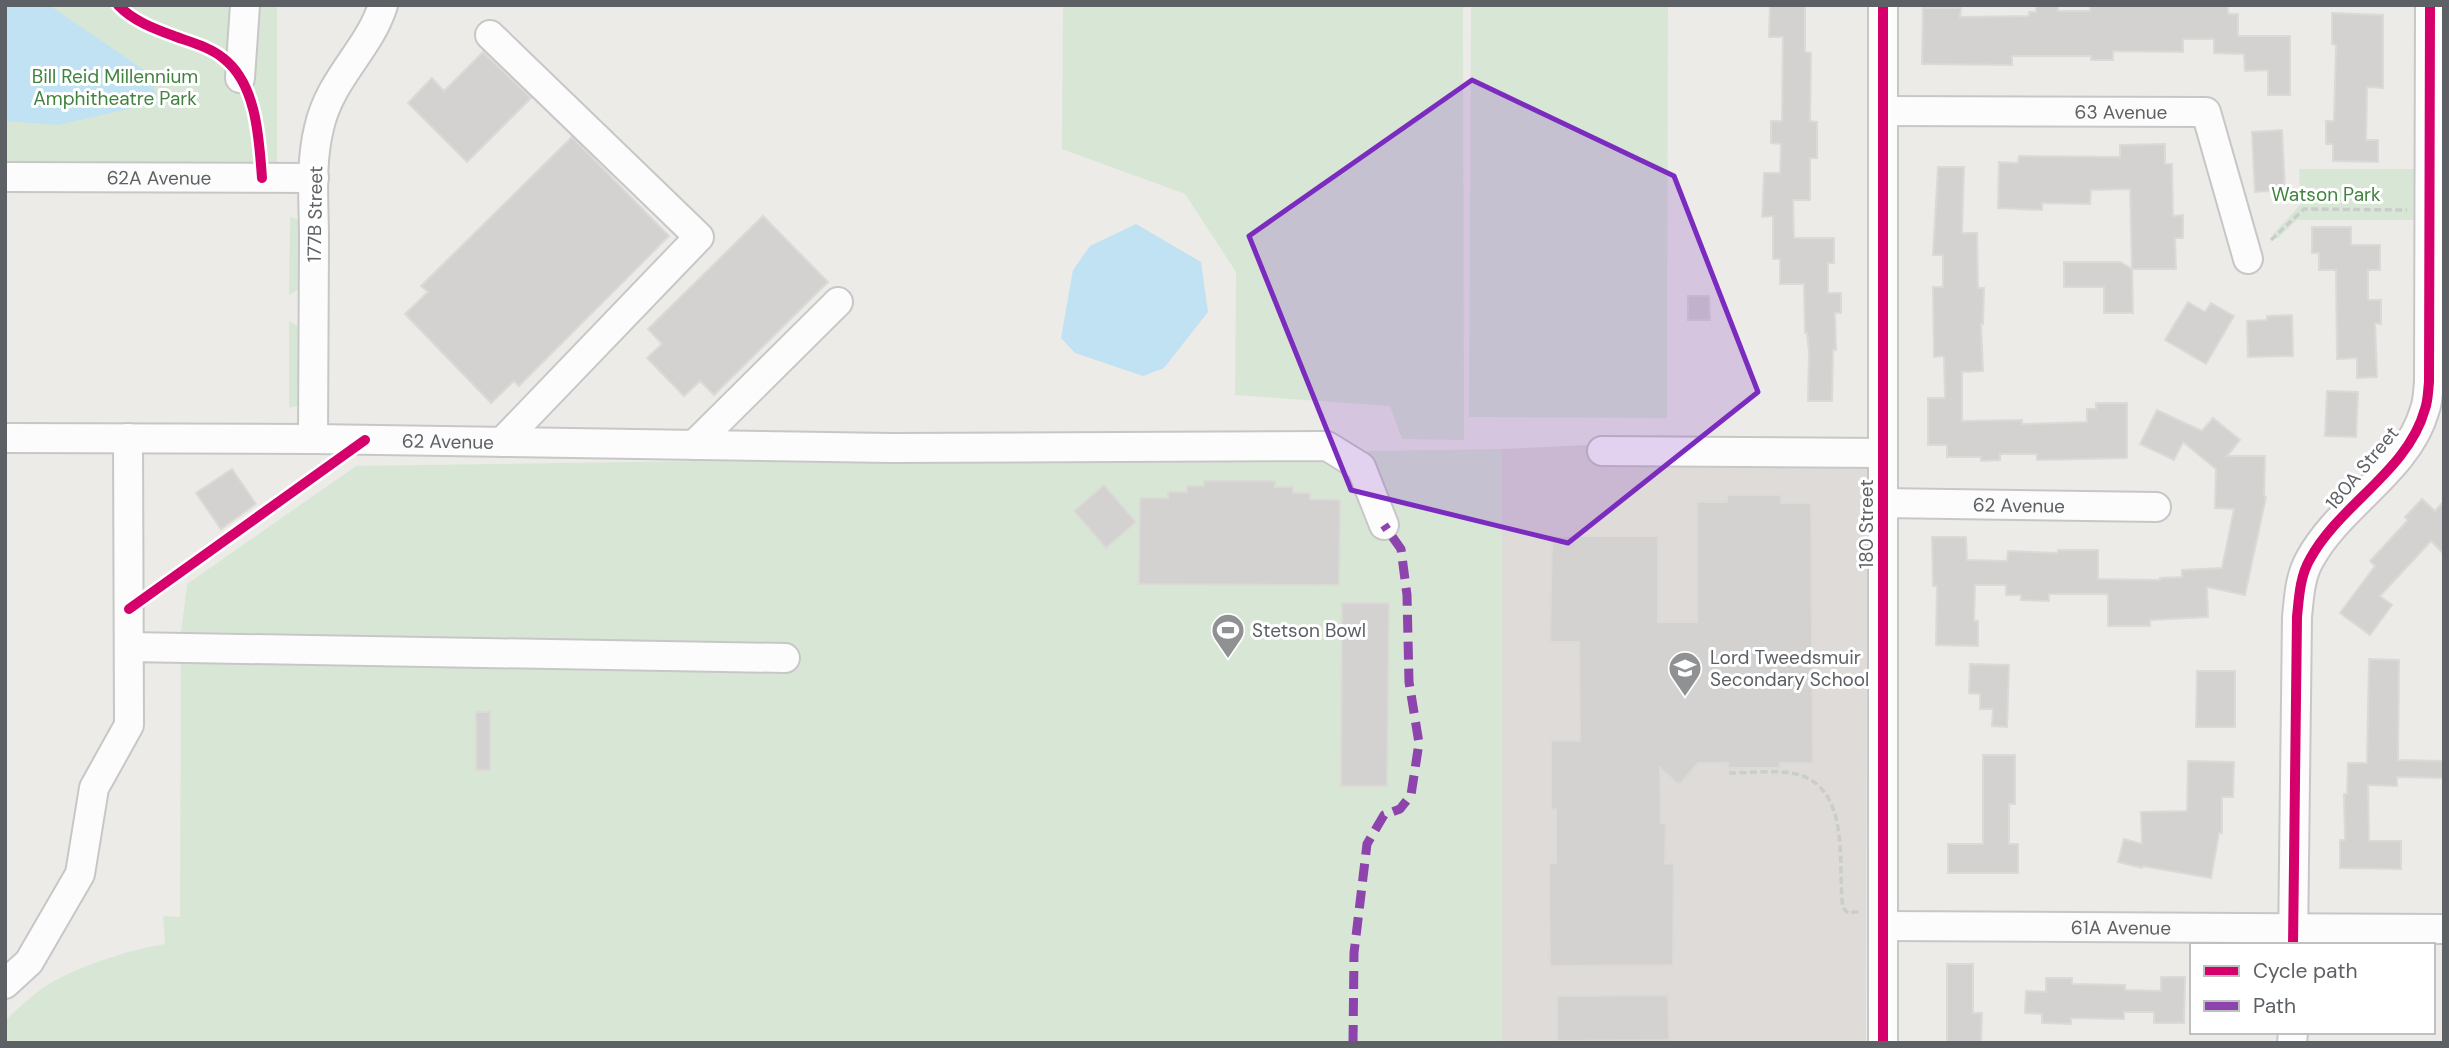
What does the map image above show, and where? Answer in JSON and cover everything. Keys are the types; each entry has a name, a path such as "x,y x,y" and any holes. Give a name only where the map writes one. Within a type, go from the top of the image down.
{"street":[{"path":"240,78 245,5"},
{"name":"177B Street","path":"313,439 314,177 318,129 328,100 341,75 368,36 383,5"},
{"name":"180 Street","path":"1883,5 1884,453 1874,916 1883,1043"},
{"name":"180A Street","path":"2293,937 2297,617 2301,583 2309,560 2323,539 2411,440 2425,410 2429,382 2430,5"},
{"path":"490,35 699,237 502,442"},
{"name":"63 Avenue","path":"1883,111 2206,112 2248,259"},
{"name":"62A Avenue","path":"5,177 314,177"},
{"path":"694,445 838,302"},
{"name":"62 Avenue","path":"5,438 313,439 891,448 1327,446 1361,467 1384,524"},
{"path":"5,984 29,962 80,874 94,788 129,724 128,438"},
{"path":"1602,451 1884,453"},
{"name":"62 Avenue","path":"1883,503 2156,507"},
{"path":"129,647 785,658"},
{"name":"61A Avenue","path":"1874,916 2293,937 2444,929"}],"path":[{"path":"2271,240 2304,209 2411,210"},
{"path":"1729,773 1789,773 1800,775 1816,785 1829,801 1838,827 1843,908 1845,911 1874,916"}],"highlighted area":[{"path":"1472,80 1674,176 1758,392 1568,543 1351,490 1249,236"}],"shaded area":[{"name":"Lord Tweedsmuir Secondary School","path":"1874,437 1873,563 1867,573 1866,1043 1502,1043 1502,449 1674,441 1861,444"}],"green space":[{"name":"Bill Reid Millennium Amphitheatre Park","path":"5,5 277,5 277,170 5,166"},
{"path":"1063,5 1463,5 1464,440 1402,439 1390,406 1235,395 1236,272 1185,194 1062,149"},
{"path":"1471,5 1668,5 1667,418 1469,417"},
{"name":"Watson Park","path":"2299,169 2417,169 2416,220 2297,220 2277,239 2273,234 2300,205"},
{"path":"290,217 303,221 302,288 289,295"},
{"path":"289,321 302,328 300,405 289,408"},
{"path":"1502,449 1502,1043 5,1043 5,1021 49,984 109,958 165,944 163,916 180,917 181,632 187,584 356,466"}],"water":[{"path":"5,5 49,5 150,74 158,102 58,125 5,121"},
{"path":"1136,224 1201,262 1208,312 1164,368 1143,376 1075,353 1061,338 1073,270 1090,246"}],"building":[{"path":"1770,5 1805,5 1805,52 1811,53 1810,121 1817,122 1817,158 1810,158 1810,200 1793,200 1794,238 1834,238 1834,263 1828,263 1828,293 1841,293 1841,313 1835,313 1836,350 1833,350 1832,401 1808,401 1809,351 1805,333 1804,284 1780,284 1780,259 1773,259 1773,216 1762,217 1764,173 1780,173 1781,144 1771,143 1771,121 1782,121 1783,37 1769,37"},
{"path":"2036,5 2058,5 2058,11 2090,11 2090,5 2228,5 2228,14 2238,14 2238,36 2290,36 2290,95 2268,95 2268,70 2245,71 2244,54 2214,53 2214,39 2183,39 2183,52 2113,51 2113,60 2091,60 2091,56 2012,56 2012,65 1922,64 1923,8 1961,8 1960,17 2029,16 2029,12 2036,12"},
{"path":"2332,13 2383,15 2383,88 2367,87 2366,140 2378,140 2378,162 2333,161 2333,144 2326,144 2326,121 2334,121 2336,45 2332,44"},
{"path":"483,52 531,98 467,162 408,103 432,78 444,91"},
{"path":"2282,130 2285,190 2255,192 2252,132"},
{"path":"572,137 669,236 519,386 514,381 491,403 405,314 428,292 421,286"},
{"path":"2165,144 2165,164 2172,164 2173,216 2183,215 2183,238 2175,238 2176,269 2132,269 2130,189 2091,190 2090,204 2042,203 2042,210 1998,208 1999,162 2018,163 2019,156 2120,157 2120,145"},
{"path":"1938,167 1964,167 1962,233 1977,233 1978,288 1984,288 1981,324 1983,371 1962,372 1962,421 2022,420 2022,424 2087,422 2087,409 2096,409 2096,403 2127,403 2127,458 2037,460 2037,454 2000,454 2000,460 1981,461 1981,457 1947,457 1947,445 1928,445 1928,398 1945,398 1944,356 1934,357 1933,287 1943,287 1943,255 1933,255"},
{"path":"763,216 828,282 714,395 700,381 684,396 647,358 662,344 648,329"},
{"path":"2312,227 2351,227 2351,245 2380,245 2380,270 2368,270 2368,300 2381,300 2381,324 2375,323 2377,377 2357,378 2357,358 2337,359 2336,270 2319,270 2319,253 2312,253"},
{"path":"2064,262 2120,262 2132,269 2133,313 2104,313 2104,287 2064,287"},
{"path":"1688,296 1709,296 1710,320 1688,320"},
{"path":"2188,302 2205,312 2211,303 2234,316 2206,364 2165,340"},
{"path":"2292,315 2293,356 2248,357 2247,321 2267,320 2267,316"},
{"path":"2327,391 2358,392 2356,437 2325,436"},
{"path":"2157,410 2202,431 2213,418 2240,440 2227,456 2265,456 2266,497 2245,595 2207,587 2208,617 2150,620 2150,626 2108,626 2108,594 2049,594 2049,601 2021,600 2021,595 2006,595 2006,585 1975,585 1974,621 1978,621 1978,646 1936,645 1937,586 1933,586 1932,537 1966,537 1967,560 2007,561 2008,551 2058,553 2058,550 2098,550 2098,579 2160,580 2182,577 2182,570 2222,568 2234,509 2215,508 2216,469 2183,442 2174,460 2140,444"},
{"path":"232,469 256,504 221,529 196,493"},
{"path":"1204,481 1275,481 1275,487 1293,487 1293,493 1310,493 1310,499 1340,500 1339,585 1139,584 1140,498 1168,498 1168,492 1187,492 1187,486 1204,486"},
{"path":"1104,485 1136,522 1106,548 1074,511"},
{"path":"1727,495 1781,495 1781,503 1811,503 1813,763 1780,763 1780,768 1728,768 1728,763 1698,763 1679,785 1660,768 1661,823 1666,823 1665,864 1674,863 1673,965 1550,966 1549,864 1556,863 1556,809 1551,810 1551,740 1580,741 1579,642 1550,642 1552,536 1658,536 1658,622 1697,622 1697,502 1727,502"},
{"path":"2422,499 2435,511 2444,501 2444,554 2431,541 2380,596 2392,605 2370,635 2340,613 2375,566 2370,561 2408,520 2405,517"},
{"path":"1342,603 1389,603 1387,786 1341,786"},
{"path":"2369,659 2399,660 2398,760 2444,761 2444,778 2397,777 2397,786 2368,785 2369,841 2401,841 2401,869 2340,868 2340,840 2345,840 2344,794 2347,794 2348,763 2367,763"},
{"path":"1970,664 2009,665 2007,727 1992,726 1993,709 1980,709 1980,694 1969,693"},
{"path":"2197,671 2235,671 2235,727 2196,727"},
{"path":"476,712 490,712 490,770 476,770"},
{"path":"1983,755 2015,755 2015,804 2009,804 2009,844 2018,844 2018,873 1948,873 1948,844 1983,844"},
{"path":"2188,761 2234,762 2233,797 2222,797 2222,833 2219,833 2211,878 2118,862 2124,839 2142,844 2141,812 2187,811"},
{"path":"1947,964 1973,964 1973,1013 1982,1013 1981,1043 1947,1043"},
{"path":"2161,977 2185,977 2184,1023 2154,1023 2154,1012 2124,1012 2124,1019 2071,1018 2071,1024 2042,1023 2042,1014 2025,1013 2026,991 2046,992 2046,978 2072,978 2072,984 2125,985 2125,990 2161,991"},
{"path":"1668,995 1669,1040 1557,1041 1557,996"}],"marked path":[{"path":"1353,1043 1354,953 1367,844 1384,815 1400,809 1411,795 1419,743 1409,682 1407,595 1401,549 1384,525"}],"cycle path":[{"path":"118,5 144,24 212,51 234,69 243,82 254,113 262,178"},
{"path":"1883,5 1883,1043"},
{"path":"2293,943 2297,617 2302,580 2310,559 2323,539 2404,451 2416,431 2427,399 2430,5"},
{"path":"129,609 365,440"}],"place":[{"name":"Stetson Bowl","path":"1228,660"},
{"name":"Lord Tweedsmuir Secondary School","path":"1685,698"}]}
